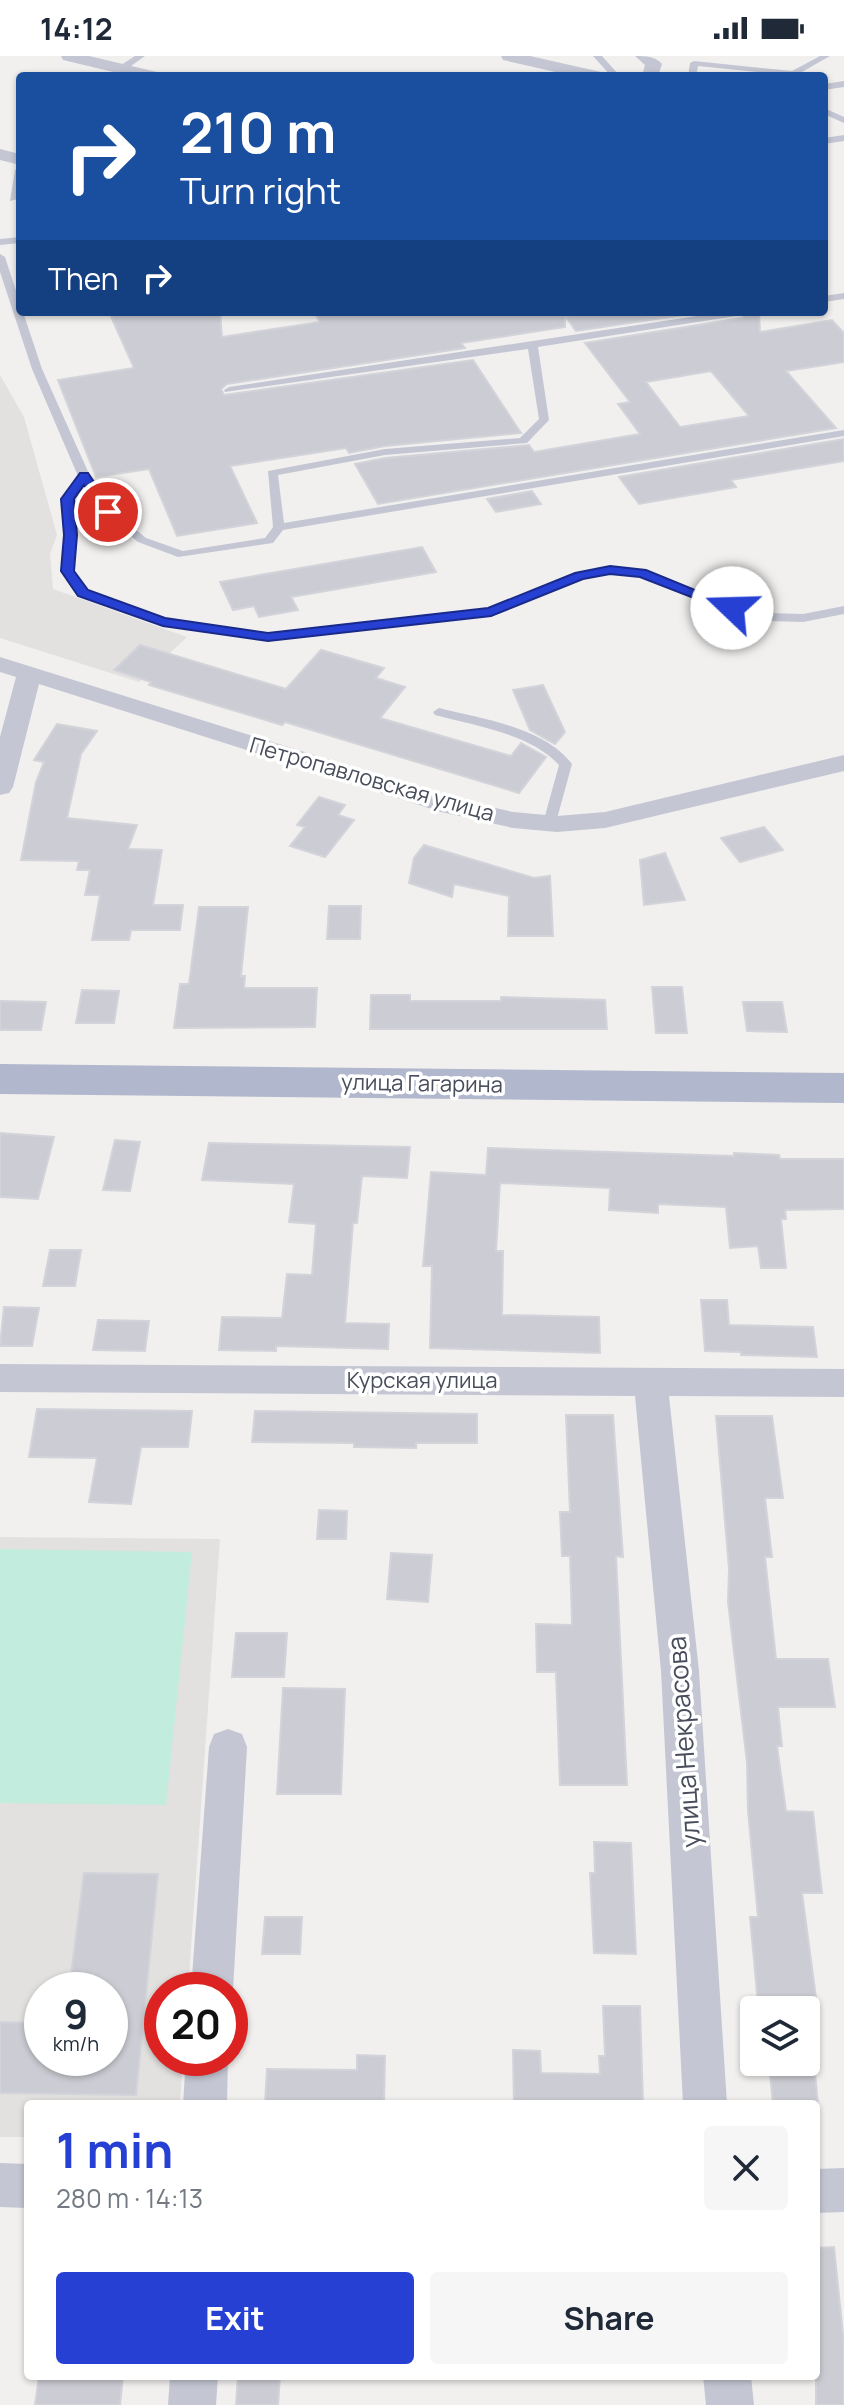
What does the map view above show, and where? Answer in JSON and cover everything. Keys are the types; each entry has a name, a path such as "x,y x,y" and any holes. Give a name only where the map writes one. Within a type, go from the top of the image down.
{"main road":[{"name":"улица Гагарина","path":"0,1079 844,1088"}],"street":[{"path":"69,56 134,72"},
{"path":"509,56 578,72"},
{"path":"535,72 545,64"},
{"name":"Петропавловская улица","path":"0,664 450,806 513,820 550,823 605,820 844,763"},
{"path":"0,787 29,673"},
{"name":"Курская улица","path":"0,1378 844,1383"},
{"name":"улица Некрасова","path":"651,1382 680,1671 705,2100"},
{"path":"213,1972 228,1747"},
{"path":"205,2100 206,2076"},
{"path":"0,2185 24,2186"},
{"path":"820,2191 844,2190"},
{"path":"192,2405 194,2380"},
{"path":"727,2380 730,2405"}],"lane":[{"path":"121,69 141,56"},
{"path":"597,56 612,72"},
{"path":"797,72 826,56"},
{"path":"693,72 694,63 775,72"},
{"path":"13,199 16,187"},
{"path":"0,257 16,305"},
{"path":"19,316 37,369 84,476 108,512 142,540 182,555 269,541 279,527 272,473 385,452 523,441 544,420 533,345"},
{"path":"229,390 717,316"},
{"path":"279,527 844,433"},
{"path":"84,476 68,499 71,535 68,571 83,593 163,622 268,637 491,612 580,575 610,570 642,573 732,608 769,617 803,618 844,610"},
{"path":"439,712 530,741 561,756 566,764 550,823"}],"shaded area":[{"path":"0,375 24,417 57,535 50,554 53,589 187,637 139,682 0,638"},
{"path":"0,1537 220,1539 189,1972 144,1972 144,2076 182,2076 180,2100 24,2100 24,2137 0,2137"}],"green space":[{"path":"0,1549 192,1552 166,1805 0,1803"}],"building":[{"path":"111,316 220,316 222,337 320,322 316,316 565,316 565,327 461,343 465,348 227,384 221,389 224,395 473,360 521,433 385,446 349,453 346,448 230,466 257,523 177,536 149,469 96,477 58,380 134,368"},
{"path":"565,316 676,316 576,331"},
{"path":"745,316 759,316 760,332 832,320 844,333 844,362 786,371 836,428 378,504 355,464 385,458 529,445 534,452 640,434 618,404 630,402 585,343","holes":["711,371 749,416 680,427 646,382"]},
{"path":"844,439 844,461 731,480 736,487 639,504 619,477"},
{"path":"532,491 541,504 496,512 487,499"},
{"path":"422,547 436,572 291,597 298,610 259,617 254,606 233,610 220,582"},
{"path":"140,645 286,689 321,650 384,668 376,678 405,687 380,718 511,756 521,743 546,757 519,793 285,722 282,725 149,685 151,682 114,670"},
{"path":"543,685 565,732 555,744 530,730 513,690"},
{"path":"57,724 97,731 81,754 67,818 137,825 128,849 162,850 153,905 183,905 180,930 131,930 129,940 92,940 100,895 85,895 90,870 77,870 79,861 21,860 36,782 44,762 34,760"},
{"path":"319,797 345,805 338,815 354,820 325,857 290,846 305,827 297,825"},
{"path":"764,827 783,850 740,862 721,838"},
{"path":"424,845 534,878 550,876 553,936 508,936 509,896 454,884 452,897 409,883 414,858"},
{"path":"665,853 685,900 644,905 640,860"},
{"path":"329,906 361,906 360,939 327,939"},
{"path":"199,907 248,907 241,976 245,976 244,988 317,988 315,1027 174,1028 180,984 189,984"},
{"path":"652,987 682,987 687,1033 656,1033"},
{"path":"82,990 119,991 114,1023 76,1023"},
{"path":"371,995 410,995 410,1001 501,1001 501,997 605,1000 607,1029 370,1029"},
{"path":"0,1001 46,1002 41,1030 0,1030"},
{"path":"743,1002 782,1002 787,1032 747,1031"},
{"path":"0,1133 54,1137 38,1199 0,1197"},
{"path":"115,1140 140,1142 130,1191 103,1190"},
{"path":"209,1143 410,1147 407,1178 362,1176 357,1223 353,1223 345,1323 389,1324 388,1349 276,1346 276,1351 219,1350 222,1317 282,1318 287,1274 312,1275 316,1224 289,1222 294,1184 202,1180"},
{"path":"488,1148 734,1156 734,1153 779,1155 780,1159 844,1159 844,1209 785,1210 786,1219 781,1219 786,1268 761,1268 758,1246 730,1248 726,1207 658,1204 658,1213 609,1210 610,1188 500,1183 496,1251 503,1251 502,1315 599,1317 600,1353 430,1348 432,1266 423,1266 431,1172 486,1175"},
{"path":"50,1250 81,1250 75,1286 43,1286"},
{"path":"701,1300 727,1300 729,1325 813,1327 817,1357 705,1351"},
{"path":"4,1307 39,1308 32,1346 0,1346"},
{"path":"98,1320 149,1321 145,1351 93,1350"},
{"path":"37,1409 192,1411 188,1447 141,1447 131,1504 89,1502 97,1458 29,1457"},
{"path":"255,1411 477,1414 477,1443 416,1443 416,1448 354,1447 354,1443 252,1442"},
{"path":"566,1415 613,1415 623,1557 616,1556 627,1785 560,1785 556,1672 537,1672 536,1624 572,1625 570,1556 562,1556 560,1512 570,1512"},
{"path":"716,1416 772,1416 783,1498 765,1498 772,1557 765,1557 776,1659 828,1659 835,1707 778,1707 782,1746 777,1746 786,1811 813,1812 822,1893 802,1893 816,1996 757,1996 750,1917 758,1917 748,1811 747,1763 728,1602 729,1569"},
{"path":"319,1510 347,1511 346,1539 317,1539"},
{"path":"391,1553 432,1555 428,1602 387,1599"},
{"path":"236,1633 287,1633 284,1677 232,1677"},
{"path":"283,1688 345,1689 341,1794 277,1794"},
{"path":"594,1842 631,1843 636,1954 594,1953 590,1873 595,1873"},
{"path":"84,1873 158,1874 148,1972 144,1972 144,2015 136,2095 0,2093 0,2022 24,2023 24,2076 128,2076 128,1972 71,1972"},
{"path":"265,1917 302,1917 300,1954 262,1954"},
{"path":"603,2006 640,2006 643,2100 514,2100 513,2050 540,2051 541,2073 600,2074 599,2056 605,2056"},
{"path":"357,2055 385,2056 384,2100 265,2100 267,2069 357,2070"},
{"path":"770,2076 815,2076 818,2100 773,2100"},
{"path":"834,2247 844,2344 844,2405 816,2405 816,2380 820,2380 820,2248"},
{"path":"38,2380 123,2380 120,2405 35,2405"},
{"path":"238,2380 280,2380 278,2405 236,2405"}],"route":[{"path":"108,512 84,476 68,499 71,535 68,571 83,593 163,622 268,637 491,612 580,575 610,570 642,573 732,608"}]}
